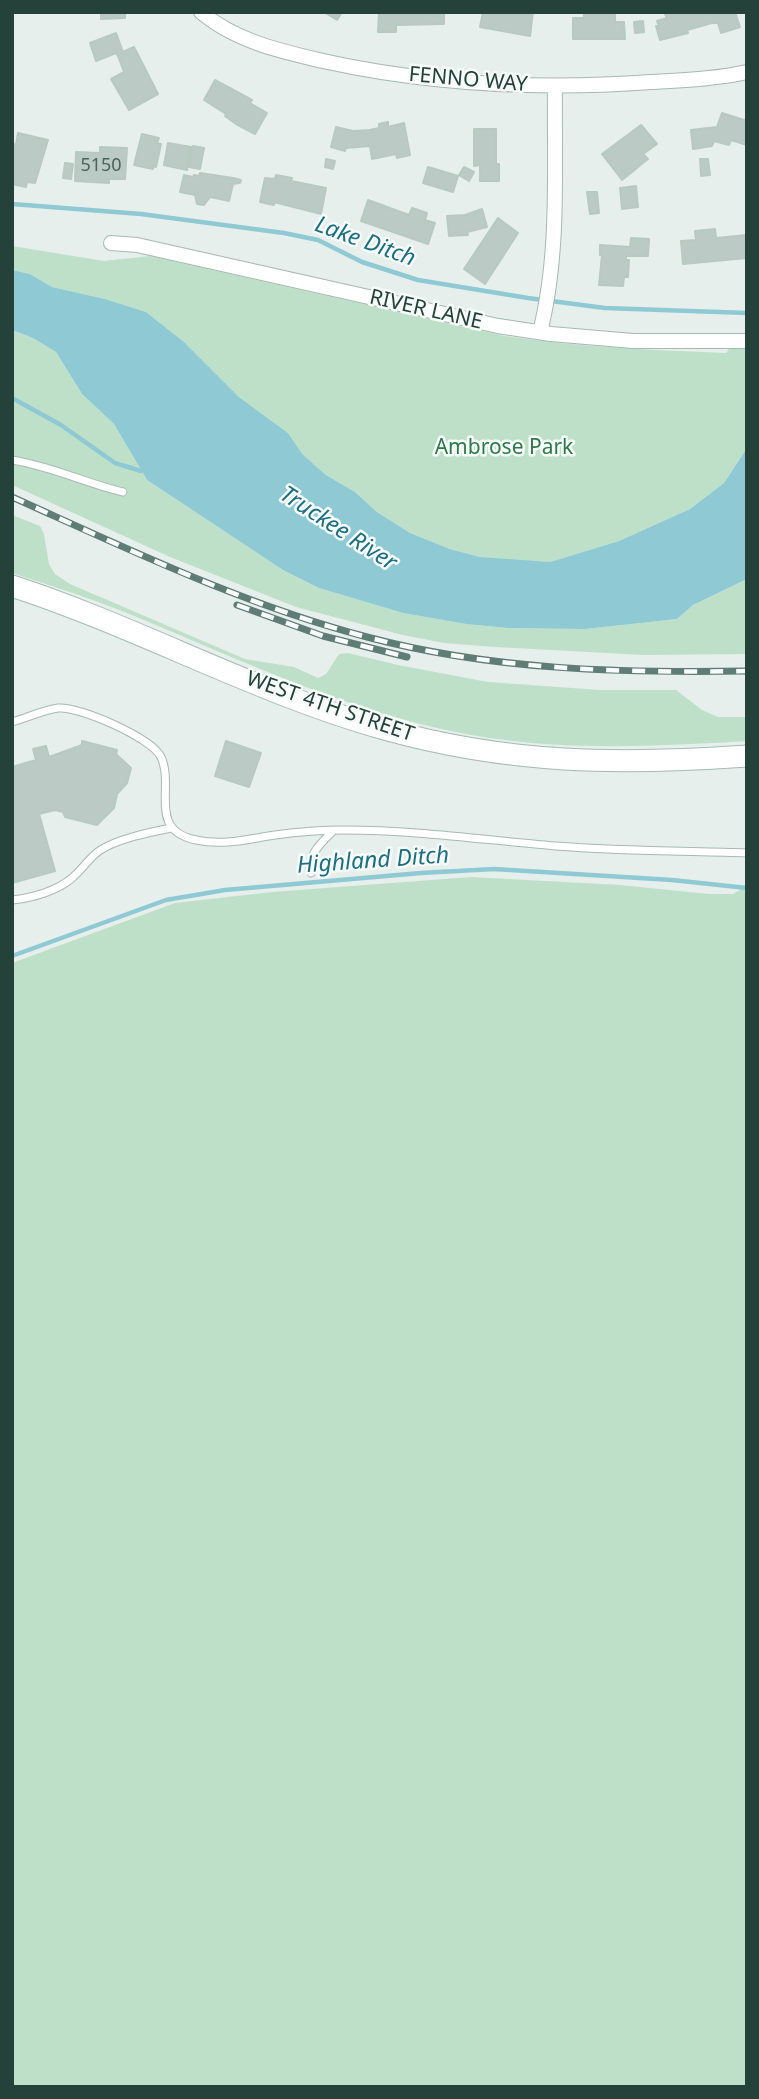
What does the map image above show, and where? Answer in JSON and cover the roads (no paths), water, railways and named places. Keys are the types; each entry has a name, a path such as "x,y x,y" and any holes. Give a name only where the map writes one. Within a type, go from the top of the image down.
{"main road":[{"name":"WEST 4TH STREET","path":"12,586 76,609 291,697 383,728 429,740 517,756 566,760 662,762 747,756"}],"street":[{"name":"FENNO WAY","path":"201,12 215,24 264,46 343,65 460,82 555,87 690,79 747,72"},
{"path":"540,332 549,290 552,250 555,87"},
{"name":"RIVER LANE","path":"111,243 137,245 465,320 540,332 633,341 745,341"}],"lane":[{"path":"12,460 37,464 123,492"},
{"path":"12,722 59,708 74,710 146,741 155,747 163,763 165,808 171,828 180,835 195,840 232,843 274,835 334,830 431,833 557,846 747,853"},
{"path":"12,900 62,885 108,846 171,828"},
{"path":"311,873 310,862 314,854 334,830"}],"water":[{"name":"Truckee River","path":"12,270 30,274 52,287 146,312 184,342 239,397 288,433 302,454 326,475 355,492 377,512 410,533 450,549 480,557 550,562 619,541 690,509 724,483 747,448 747,579 693,605 677,619 585,629 507,628 466,624 403,613 319,588 283,570 147,480 114,424 82,394 56,352 33,338 12,330"}],"waterway":[{"name":"Lake Ditch","path":"12,204 141,214 284,233 318,240 362,262 418,280 528,298 605,308 747,313"},
{"path":"12,398 61,425 115,463 141,471"},
{"name":"Highland Ditch","path":"12,956 166,900 225,890 494,869 672,880 747,888"}],"railway":[{"path":"12,497 231,592 321,624 367,637 461,657 508,663 603,670 747,671"},
{"path":"237,605 323,636 407,657"}],"park label":[{"name":"Ambrose Park","path":"504,448"}]}
